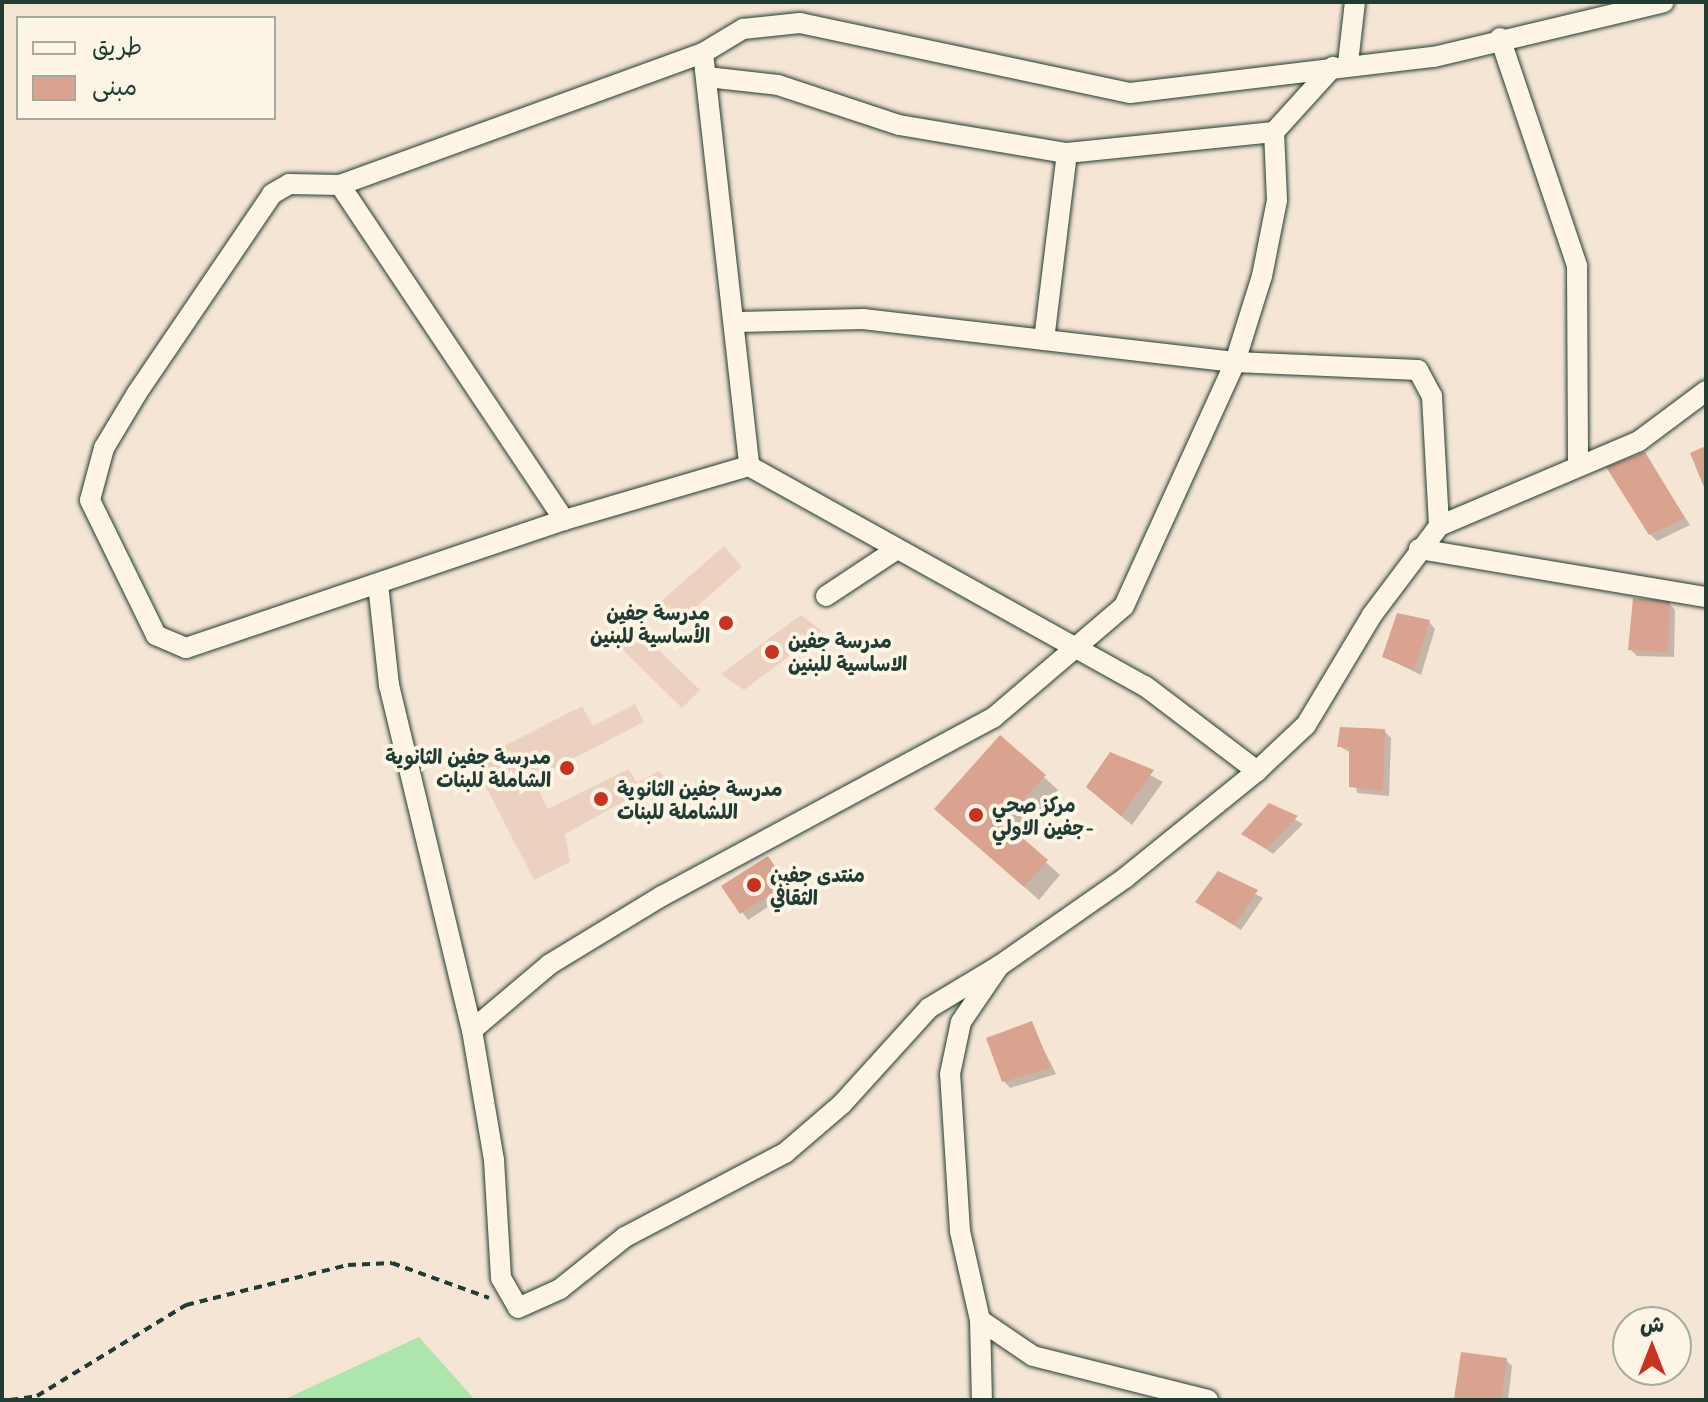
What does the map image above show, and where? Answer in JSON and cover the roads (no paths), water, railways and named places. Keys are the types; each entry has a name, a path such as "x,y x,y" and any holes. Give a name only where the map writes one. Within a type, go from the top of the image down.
{"street":[{"path":"707,77 778,85 899,125 1067,153 1274,132 1341,65 1355,2"},
{"path":"1257,771 1145,686 749,466 564,520 378,584 173,648 156,635 126,585 90,500 104,448 137,393 272,194 289,184 340,185 703,53 776,20 1107,93 1434,57 1500,38 1664,2"},
{"path":"1500,38 1577,266 1578,462"},
{"path":"703,53 738,322 749,466"},
{"path":"472,1030 550,964 662,896 993,718 1124,606 1235,362 1272,233 1274,132"},
{"path":"1044,340 1067,153"},
{"path":"340,185 564,520"},
{"path":"738,322 863,319 1235,362 1418,370 1432,396 1439,526"},
{"path":"378,584 389,685 472,1030 494,1160 501,1278 518,1308 560,1289 625,1237 785,1153 842,1104 929,1008 999,966 1125,878 1257,771 1306,725 1419,549 1439,526 1578,462 1664,428 1706,391"},
{"path":"826,596 897,549"},
{"path":"1419,549 1706,597"},
{"path":"982,1400 980,1320 960,1231 950,1074 961,1022 999,966"},
{"path":"980,1320 1033,1356 1208,1400"}],"place":[{"name":"مدرسة جفين الأساسية للبنين","path":"726,623"},
{"name":"مدرسة جفين الاساسية للبنين","path":"772,652"},
{"name":"مدرسة جفين الثانوية الشاملة للبنات","path":"567,768"},
{"name":"مدرسة جفين الثانوية اللشاملة للبنات","path":"601,799"},
{"name":"مركز صحي جفين الاولي-","path":"976,815"},
{"name":"منتدى جفين الثقافي","path":"754,885"}]}
